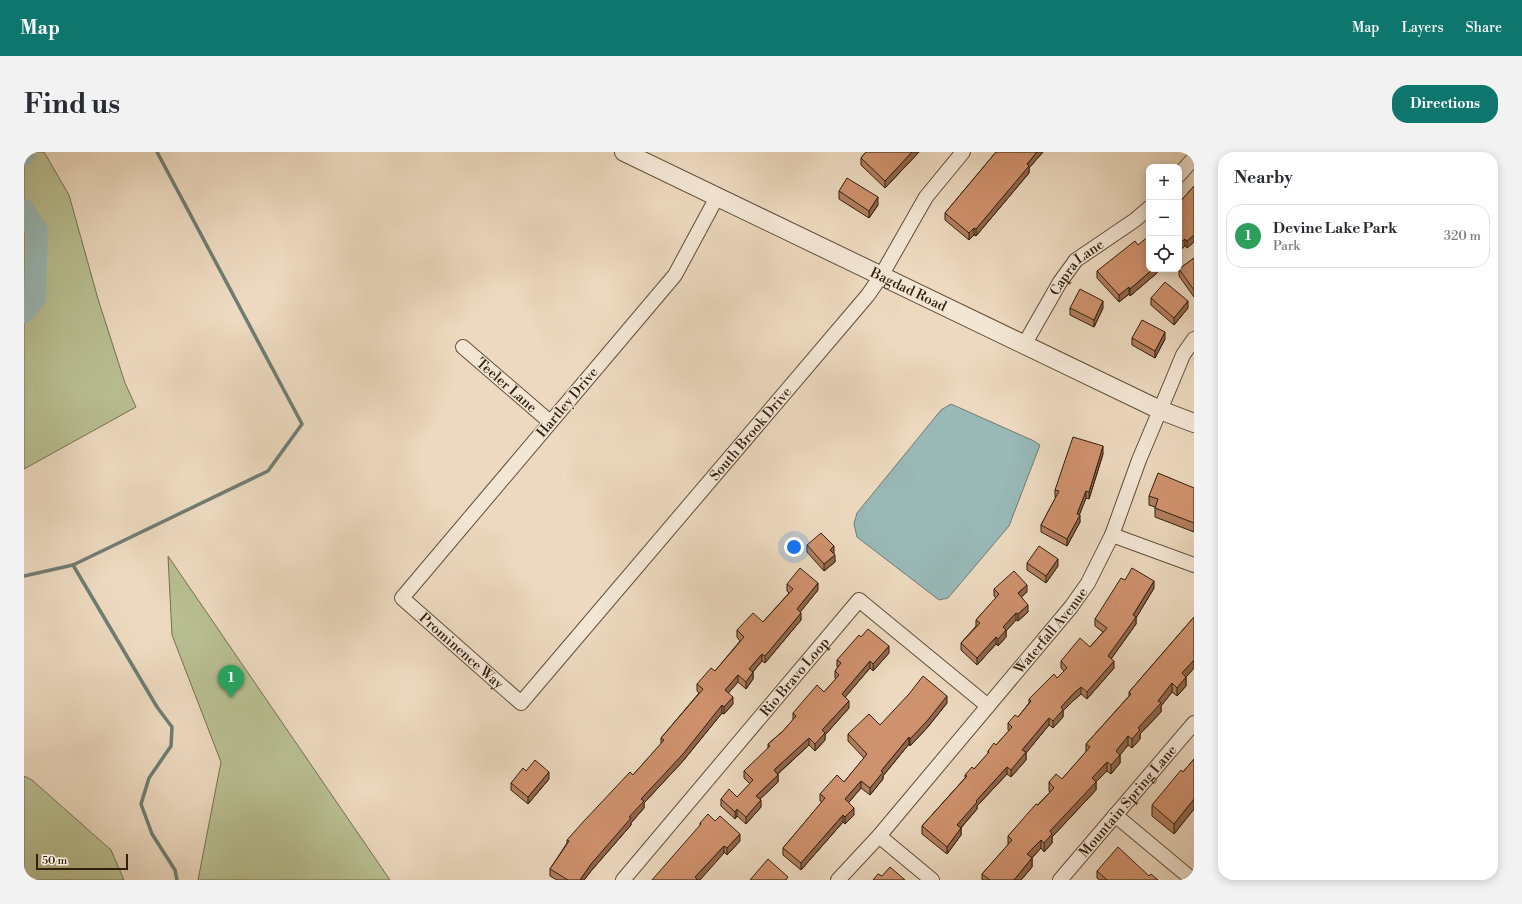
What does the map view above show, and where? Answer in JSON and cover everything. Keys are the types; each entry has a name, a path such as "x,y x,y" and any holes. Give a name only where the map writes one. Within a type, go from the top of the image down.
{"street":[{"name":"Bagdad Road","path":"624,152 1160,410 1194,423"},
{"name":"South Brook Drive","path":"521,703 868,295 881,276 926,196 963,152"},
{"path":"1182,171 1194,158"},
{"name":"Hartley Drive","path":"402,598 675,276 717,197"},
{"name":"Capra Lane","path":"1024,345 1060,282 1076,260 1136,220 1146,211"},
{"name":"Waterfall Avenue","path":"838,880 879,836 1071,607 1088,583 1112,536 1139,460 1183,355 1194,339"},
{"name":"Teeler Lane","path":"463,348 550,422"},
{"path":"1112,536 1194,565"},
{"name":"Prominence Way","path":"402,598 521,703"},
{"name":"Rio Bravo Loop","path":"623,880 859,600 988,706"},
{"name":"Mountain Spring Lane","path":"1060,880 1194,722"},
{"path":"1116,815 1193,880"},
{"path":"879,836 932,880"}],"green space":[{"path":"24,152 44,152 69,195 98,299 125,383 136,407 24,469"},
{"path":"168,556 390,880 198,880 221,762 172,635"},
{"path":"24,776 32,780 111,850 124,880 24,880"}],"water":[{"path":"951,404 1040,445 1009,526 948,598 939,600 857,537 854,524 857,513 941,410"}],"building":[{"path":"866,152 912,152 885,181 861,158"},
{"path":"996,152 1037,152 1027,164 1029,166 976,229 974,228 969,233 945,213"},
{"path":"847,178 878,197 869,211 839,191"},
{"path":"1194,186 1194,235 1187,241 1185,239 1182,242 1182,200"},
{"path":"1146,238 1146,272 1150,272 1130,289 1129,287 1119,295 1097,271 1135,241 1138,245"},
{"path":"1194,258 1194,290 1181,272 1182,267"},
{"path":"1165,282 1188,301 1174,318 1151,298"},
{"path":"1080,289 1103,301 1094,320 1070,308"},
{"path":"1142,320 1165,332 1155,351 1132,338"},
{"path":"1073,437 1103,446 1089,492 1086,491 1077,514 1080,515 1067,539 1041,525 1059,491 1055,490"},
{"path":"1158,473 1194,488 1194,523 1155,508 1158,499 1149,496"},
{"path":"821,533 834,546 830,550 835,555 824,564 807,545"},
{"path":"1039,546 1058,559 1046,576 1027,563"},
{"path":"800,568 818,583 797,609 801,613 765,656 762,654 749,669 753,672 746,682 738,675 725,690 733,697 724,707 722,705 683,754 641,799 644,801 629,817 631,818 591,864 580,880 568,880 550,869 569,841 567,840 630,772 633,775 664,740 661,738 703,689 697,684 711,668 715,671 744,637 737,630 753,613 763,622 793,589 787,584"},
{"path":"1132,568 1154,581 1133,615 1136,617 1108,656 1114,661 1087,692 1081,687 1061,707 1063,710 1053,721 1049,718 1022,750 1026,752 1011,770 1007,767 976,801 977,802 957,825 961,828 947,847 922,826 967,776 965,775 972,767 974,769 989,752 988,751 994,743 996,745 1012,727 1008,723 1015,715 1018,717 1031,701 1029,699 1054,674 1057,678 1067,668 1061,661 1080,638 1090,647 1107,628 1095,619 1121,578 1125,580"},
{"path":"1014,571 1027,585 1018,593 1028,605 1018,614 1016,613 1003,627 1006,630 998,639 996,637 977,658 961,643 980,623 976,620 999,594 994,589"},
{"path":"1194,617 1194,660 1182,673 1186,677 1177,688 1172,683 1158,701 1161,703 1138,728 1140,730 1132,739 1128,736 1116,751 1120,755 1111,765 1107,762 1092,778 1096,782 1050,831 1052,834 1044,843 1041,840 1027,854 1032,858 1014,880 990,880 982,874 1012,840 1008,836 1036,804 1038,805 1054,788 1049,782 1056,774 1062,779 1090,747 1086,744 1131,694 1129,692"},
{"path":"868,629 889,646 873,664 870,661 842,694 849,701 822,730 825,733 815,744 809,738 774,770 778,775 756,796 761,800 746,817 737,809 735,812 721,799 729,789 737,797 753,780 744,771 770,746 768,744 783,731 796,716 793,713 817,685 824,692 839,675 835,671 841,663 837,660 859,635 861,637"},
{"path":"923,676 947,696 927,721 910,739 909,737 881,771 883,772 870,788 861,781 845,799 854,808 845,817 843,815 801,863 783,848 825,798 820,794 837,775 844,782 867,754 848,734 869,714 880,725 909,694"},
{"path":"1194,759 1194,799 1174,824 1152,805 1181,770 1183,772"},
{"path":"535,760 549,772 528,797 511,783 523,768 526,771"},
{"path":"708,814 715,821 720,816 740,834 727,848 724,846 695,877 697,879 696,880 652,880 701,824 700,823"},
{"path":"1118,847 1149,876 1151,874 1158,880 1107,880 1097,871"},
{"path":"768,859 788,877 786,880 750,880"},
{"path":"890,867 905,880 873,880 878,874 882,876"}],"waterway":[{"path":"24,576 73,565 268,471 302,424 157,152"},
{"path":"24,210 37,231 35,298 24,312"},
{"path":"73,565 157,707 172,727 171,746 149,778 141,804 152,834 175,870 177,880"}],"place":[{"name":"Devine Lake Park","path":"231,698"}]}
